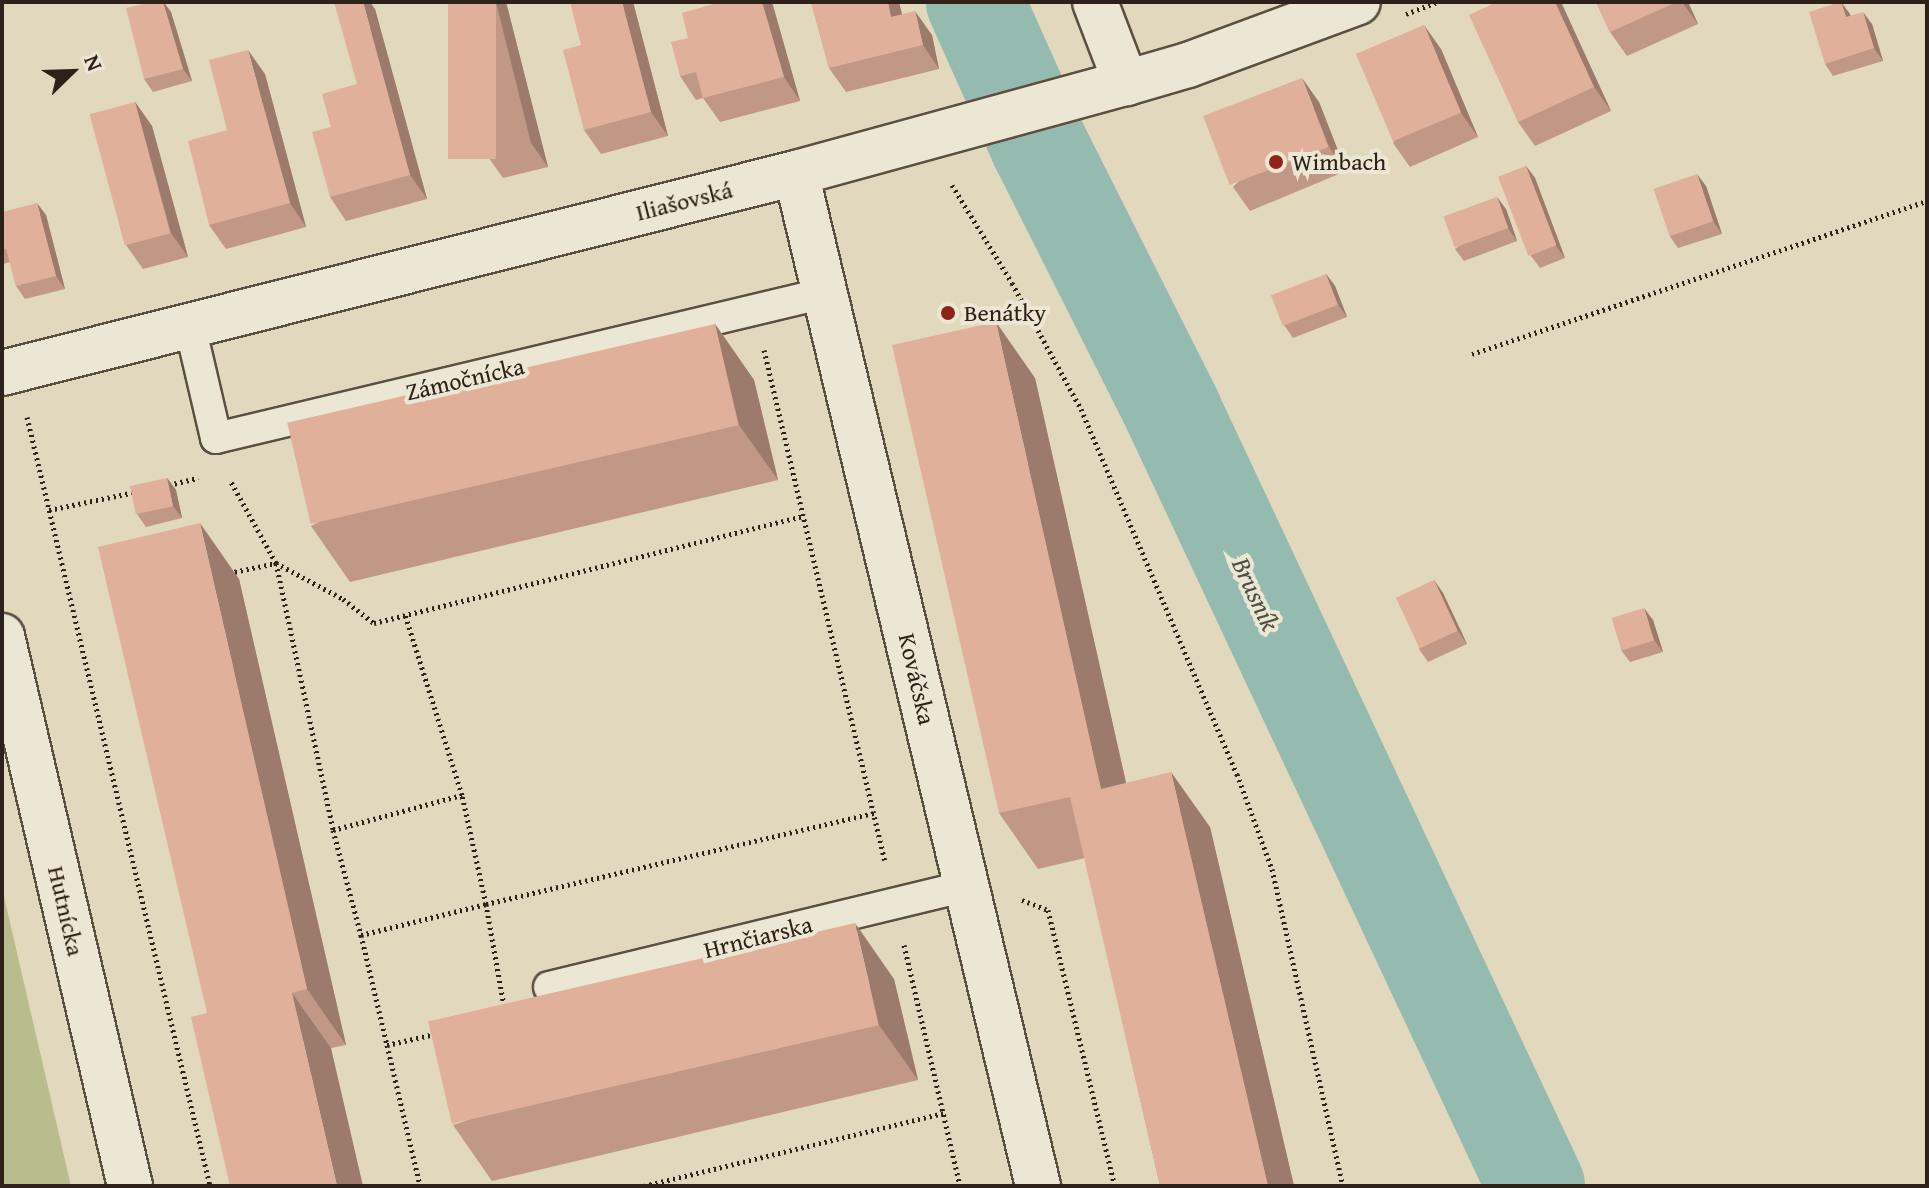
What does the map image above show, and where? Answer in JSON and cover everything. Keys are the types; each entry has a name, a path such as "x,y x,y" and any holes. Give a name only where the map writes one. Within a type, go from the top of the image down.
{"street":[{"path":"1095,2 1109,86"},
{"name":"Iliašovská","path":"2,373 796,173 1188,65 1358,2"},
{"name":"Kováčska","path":"796,173 1038,1186"},
{"name":"Hutnícka","path":"2,636 130,1186"}],"lane":[{"name":"Zámočnícka","path":"216,438 825,293"},
{"path":"190,326 216,438"},
{"name":"Hrnčiarska","path":"549,987 966,886"}],"path":[{"path":"945,173 1012,283 1081,409 1237,774 1272,869 1343,1186"},
{"path":"1472,354 1927,201"},
{"path":"762,344 960,1186"},
{"path":"28,423 210,1186"},
{"path":"216,438 225,472 276,563 333,830 420,1186"},
{"path":"167,485 225,472"},
{"path":"49,510 137,491"},
{"path":"215,576 276,563 343,599 374,623 803,516"},
{"path":"405,614 462,795 506,1017"},
{"path":"333,830 462,795"},
{"path":"361,935 874,813"},
{"path":"1020,900 1048,910 1115,1186"},
{"path":"387,1045 446,1031"},
{"path":"644,1186 943,1113"}],"green space":[{"path":"2,888 71,1186 2,1186"}],"building":[{"path":"163,2 183,69 144,79 126,8"},
{"path":"334,2 363,2 410,175 330,197 312,132 331,127 322,94 357,84"},
{"path":"448,2 496,2 496,159 448,159"},
{"path":"570,2 622,2 651,112 584,130 563,50 581,45"},
{"path":"720,2 762,2 784,77 703,98 696,72 680,76 671,42 688,38 682,13"},
{"path":"811,2 888,2 891,17 915,11 923,45 829,68"},
{"path":"1497,2 1555,2 1594,87 1518,122 1469,15"},
{"path":"1596,2 1677,2 1610,32"},
{"path":"1841,2 1846,17 1863,12 1874,48 1825,64 1809,12"},
{"path":"1424,25 1461,112 1393,141 1356,54"},
{"path":"248,50 290,203 209,225 188,141 227,130 209,60"},
{"path":"1302,78 1329,147 1230,185 1203,116"},
{"path":"135,102 170,233 125,246 90,114"},
{"path":"1526,166 1556,245 1528,256 1498,177"},
{"path":"1697,174 1713,221 1670,236 1654,189"},
{"path":"1497,197 1508,228 1455,248 1443,216"},
{"path":"37,203 56,276 16,286 6,249 2,249 2,212"},
{"path":"1326,274 1338,305 1283,326 1271,295"},
{"path":"996,322 1101,789 1171,772 1268,1186 1160,1186 1070,797 999,813 892,345"},
{"path":"715,324 738,425 311,524 287,423"},
{"path":"167,478 173,506 136,514 130,486"},
{"path":"200,523 307,989 292,993 337,1186 230,1186 191,1017 207,1013 98,547"},
{"path":"1434,580 1458,631 1420,649 1396,598"},
{"path":"1644,608 1654,641 1621,650 1611,618"},
{"path":"855,923 879,1025 452,1124 428,1022"}],"waterway":[{"name":"Brusník","path":"975,2 1040,147 1173,412 1536,1186"}],"place":[{"name":"Wimbach","path":"1276,162"},
{"name":"Benátky","path":"948,313"}]}
